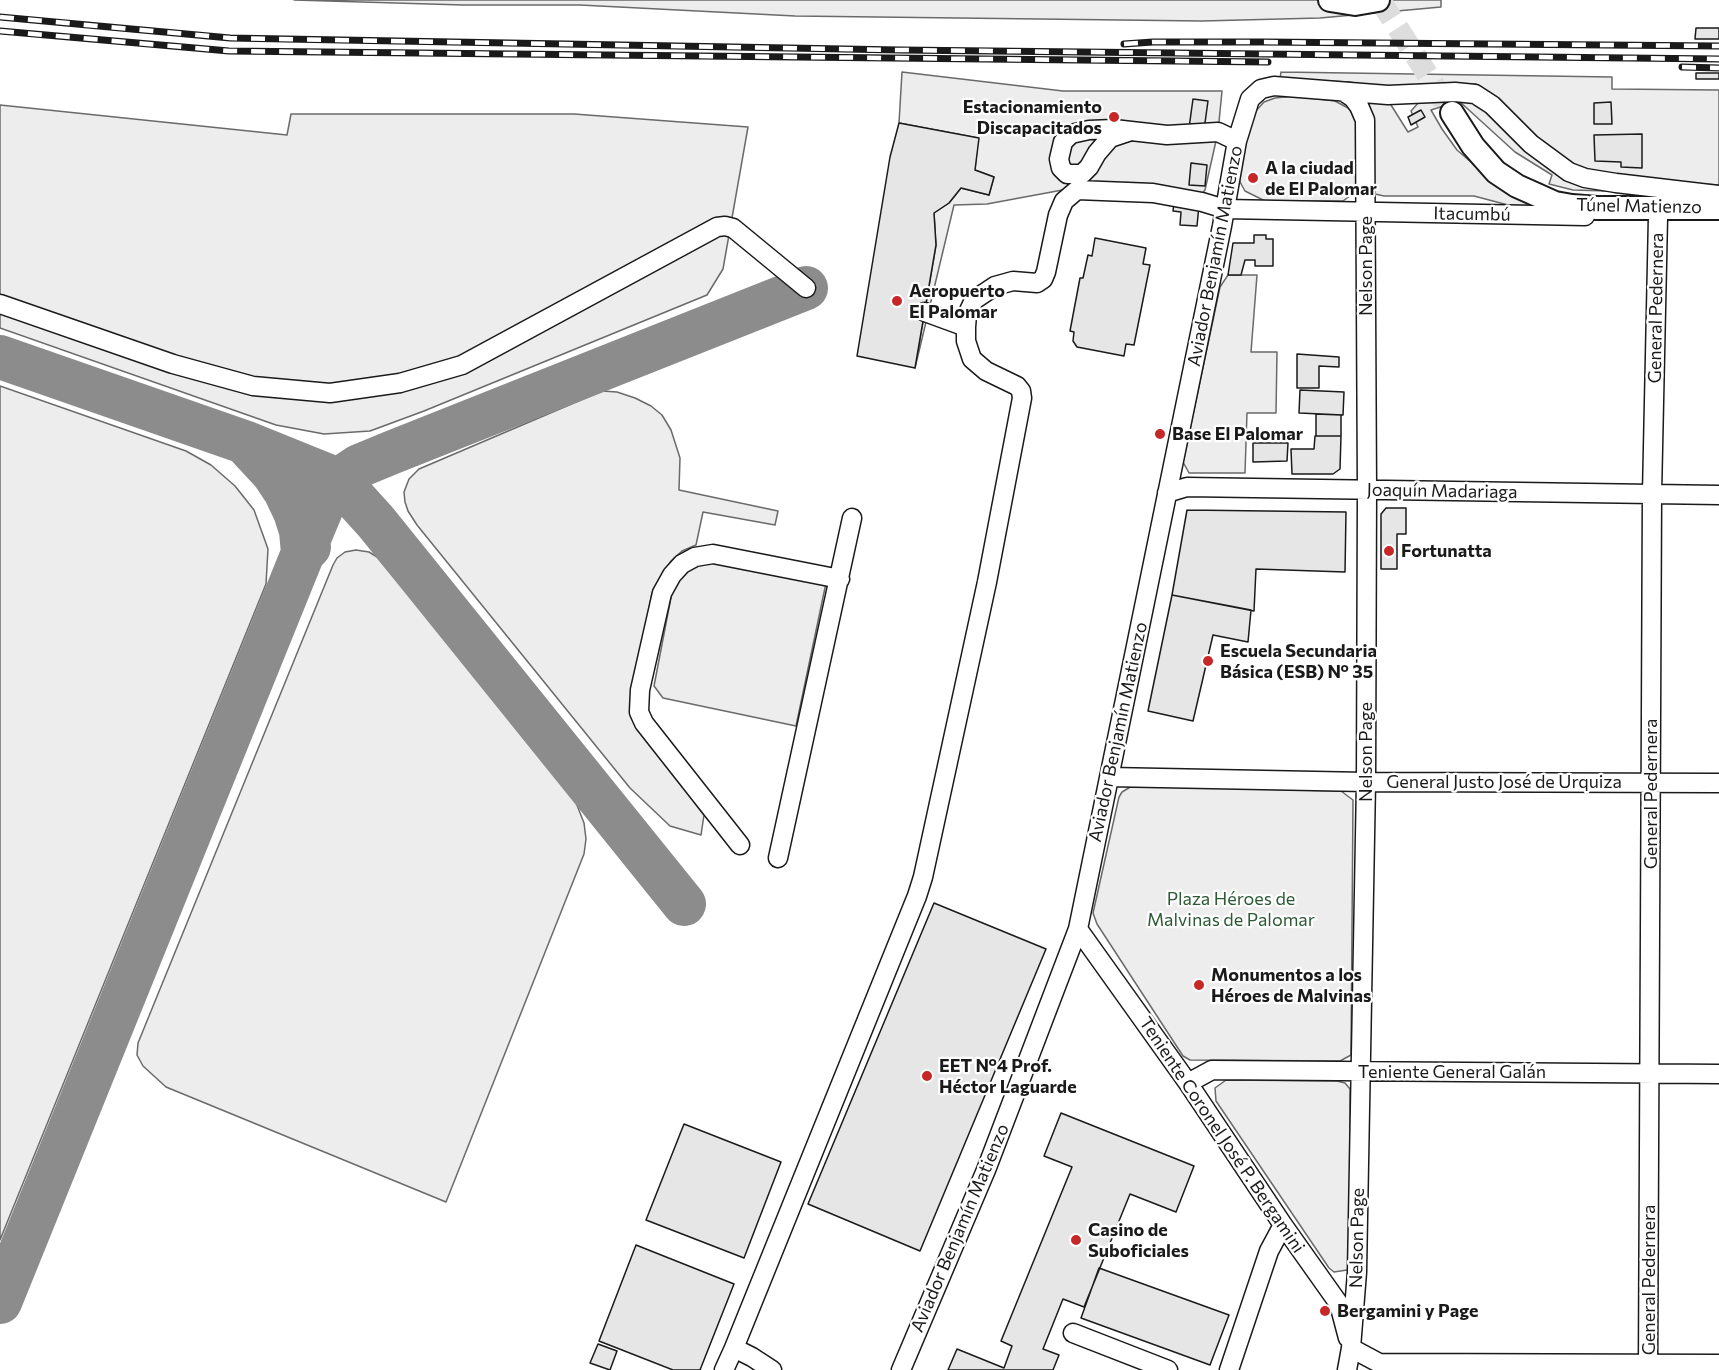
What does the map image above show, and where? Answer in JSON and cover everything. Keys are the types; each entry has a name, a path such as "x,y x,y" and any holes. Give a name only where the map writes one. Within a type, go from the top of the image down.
{"main road":[{"path":"1330,0 1355,4 1378,0"},
{"name":"Túnel Matienzo","path":"1719,202 1660,198 1586,199 1556,194 1519,177 1499,163 1480,143 1456,111 1473,146 1496,172 1517,186 1555,203 1597,208 1719,208"}],"street":[{"name":"Aviador Benjamín Matienzo","path":"901,1370 986,1170 1078,929 1237,141 1250,99 1261,88 1274,86 1344,92"},
{"path":"1344,92 1388,95 1455,92 1475,94 1492,105 1531,144 1569,172 1616,183 1719,195"},
{"name":"Nelson Page","path":"1344,92 1353,98 1365,120 1367,490 1366,782 1357,1272 1347,1370"},
{"path":"1131,131 1167,135 1218,132 1237,141"},
{"name":"Itacumbú","path":"966,327 967,315 974,300 995,286 1013,281 1037,283 1043,279 1058,215 1064,201 1077,190 1153,194 1202,202 1225,209 1658,217 1719,214"},
{"name":"General Pedernera","path":"1648,1367 1652,494 1658,217"},
{"path":"0,304 173,364 241,383 330,393 400,383 462,366 717,227 733,228 806,288"},
{"path":"724,1370 923,877 987,582 1022,398 1017,386 986,371 972,359 966,341 966,327 925,312"},
{"name":"Joaquín Madariaga","path":"1167,493 1187,487 1719,495"},
{"path":"778,858 852,518"},
{"path":"740,845 644,723 639,712 640,690 662,593 672,575 682,564 695,557 713,554 840,579"},
{"name":"General Justo José de Urquiza","path":"1109,777 1366,782 1719,783"},
{"name":"Teniente Coronel José P. Bergamini","path":"1078,929 1188,1083 1339,1304 1351,1348"},
{"name":"Teniente General Galán","path":"1188,1083 1212,1070 1719,1074"},
{"path":"1229,1370 1269,1251 1283,1225"},
{"path":"1073,1333 1168,1370"},
{"path":"734,1348 772,1370"},
{"path":"1351,1348 1381,1367 1648,1367 1719,1364"}],"shaded area":[{"path":"294,0 1441,0 1441,7 1320,18 1202,21 795,16 580,5 463,5"},
{"path":"902,72 1063,91 1222,91 1218,132 1205,190 1198,199 1084,186 987,204 954,205 915,368 936,245 934,213 949,203 961,188 989,195 994,177 975,170 978,138 899,123"},
{"path":"1281,72 1612,77 1612,89 1719,90 1719,185 1674,182 1595,171 1564,162 1475,94 1476,84 1450,84 1430,88 1375,86 1349,82 1280,79"},
{"path":"1295,96 1335,101 1348,108 1353,114 1356,122 1357,186 1354,193 1343,201 1265,201 1245,191 1240,182 1238,173 1247,126 1253,114 1264,102 1275,98"},
{"path":"1459,97 1479,102 1529,146 1640,192 1573,190 1549,184 1552,175 1515,152 1459,101 1431,110 1457,150 1494,182 1566,211 1515,211 1508,205 1474,196 1384,196 1375,194 1373,186 1374,118 1366,101 1385,101 1391,105 1408,132 1418,127 1411,111 1419,102"},
{"path":"0,105 287,135 291,114 574,114 748,127 723,269 707,295 370,431 324,434 276,425 0,328"},
{"path":"1228,275 1257,275 1251,352 1277,352 1276,413 1247,413 1245,473 1189,473 1183,462 1220,287"},
{"path":"0,386 186,451 211,465 235,486 254,510 268,549 266,584 0,1240"},
{"path":"602,391 617,392 635,398 662,415 671,430 680,458 679,490 778,511 775,525 703,512 696,545 682,551 671,561 652,593 633,695 638,726 704,815 701,835 670,826 630,788 417,525 405,502 404,492 409,479 419,469"},
{"path":"356,550 369,552 377,557 571,790 584,823 586,839 584,854 446,1202 166,1087 143,1066 137,1055 138,1043 333,565 337,558 345,552"},
{"path":"709,559 826,583 796,726 663,698 654,686 673,587 681,574"},
{"name":"Plaza Héroes de Malvinas de Palomar","path":"1132,786 1341,791 1353,800 1351,1055 1340,1061 1190,1060 1183,1056 1097,924 1093,913 1119,797 1122,792"},
{"path":"1226,1080 1337,1081 1345,1083 1350,1089 1350,1265 1347,1270 1334,1272 1329,1268 1216,1101 1215,1088"}],"building":[{"path":"1696,28 1719,28 1719,39 1695,39"},
{"path":"1696,73 1719,73 1719,79 1696,79"},
{"path":"1193,99 1208,101 1204,130 1189,128"},
{"path":"1611,102 1612,124 1594,124 1594,103"},
{"path":"1421,110 1425,117 1411,125 1408,117"},
{"name":"Aeropuerto El Palomar","path":"899,123 979,138 975,170 994,177 989,195 961,188 949,203 934,213 936,245 915,368 857,356 890,157"},
{"path":"1642,134 1642,168 1621,167 1621,162 1595,161 1594,135"},
{"path":"1191,163 1207,165 1205,186 1189,185"},
{"path":"1174,203 1199,205 1197,226 1180,225 1181,212 1173,211"},
{"path":"1254,235 1266,235 1266,239 1273,239 1273,266 1255,266 1255,260 1245,260 1241,275 1228,275 1233,243 1254,243"},
{"path":"1095,238 1146,248 1143,264 1150,265 1134,345 1126,344 1124,356 1077,347 1073,341 1074,332 1070,331 1080,278 1083,278 1088,255 1092,256"},
{"path":"1297,354 1339,357 1339,367 1319,366 1319,388 1297,388"},
{"path":"1300,390 1344,392 1343,415 1299,413"},
{"path":"1316,414 1341,415 1341,436 1316,436"},
{"path":"1315,436 1341,436 1340,469 1333,474 1292,474 1291,449 1314,449"},
{"path":"1253,443 1288,443 1287,461 1253,462"},
{"name":"Fortunatta","path":"1386,508 1406,508 1406,534 1397,534 1397,569 1381,569 1381,514"},
{"path":"1187,510 1346,512 1345,572 1256,569 1254,611 1172,595"},
{"path":"1172,595 1251,610 1248,642 1213,635 1193,721 1148,711"},
{"name":"EET Nº4 Prof. Héctor Laguarde","path":"934,903 1046,949 920,1251 808,1204"},
{"name":"Casino de Suboficiales","path":"1061,1113 1194,1166 1176,1212 1130,1194 1084,1307 1063,1299 1043,1349 1059,1355 1053,1370 948,1370 957,1349 1004,1368 1012,1346 1001,1341 1072,1167 1044,1156"},
{"path":"684,1124 781,1162 744,1258 646,1220"},
{"path":"636,1245 734,1284 700,1370 673,1370 599,1341"},
{"path":"1099,1268 1229,1315 1210,1365 1081,1318"},
{"path":"598,1344 617,1351 610,1370 590,1363"}],"taxiway":[{"path":"0,1302 303,553 325,500 338,480 359,466 393,452 806,288"},
{"path":"0,357 244,442 338,480 376,522 684,904"},
{"path":"247,445 273,473 285,491 301,531 303,553 309,547"}],"tunnel":[{"path":"1380,0 1450,110"}],"railway":[{"path":"0,17 230,38 900,50 1719,59"},
{"path":"0,31 229,51 1268,62"},
{"path":"1124,44 1263,42 1719,46"},
{"path":"1682,67 1719,68"}],"place":[{"name":"Estacionamiento Discapacitados","path":"1114,117"},
{"name":"A la ciudad de El Palomar","path":"1253,178"},
{"name":"Aeropuerto El Palomar","path":"897,301"},
{"name":"Base El Palomar","path":"1160,434"},
{"name":"Fortunatta","path":"1389,551"},
{"name":"Escuela Secundaria Básica (ESB) Nº 35","path":"1208,661"},
{"name":"Monumentos a los Héroes de Malvinas","path":"1199,985"},
{"name":"EET Nº4 Prof. Héctor Laguarde","path":"927,1076"},
{"name":"Casino de Suboficiales","path":"1076,1240"},
{"name":"Bergamini y Page","path":"1325,1311"}]}
